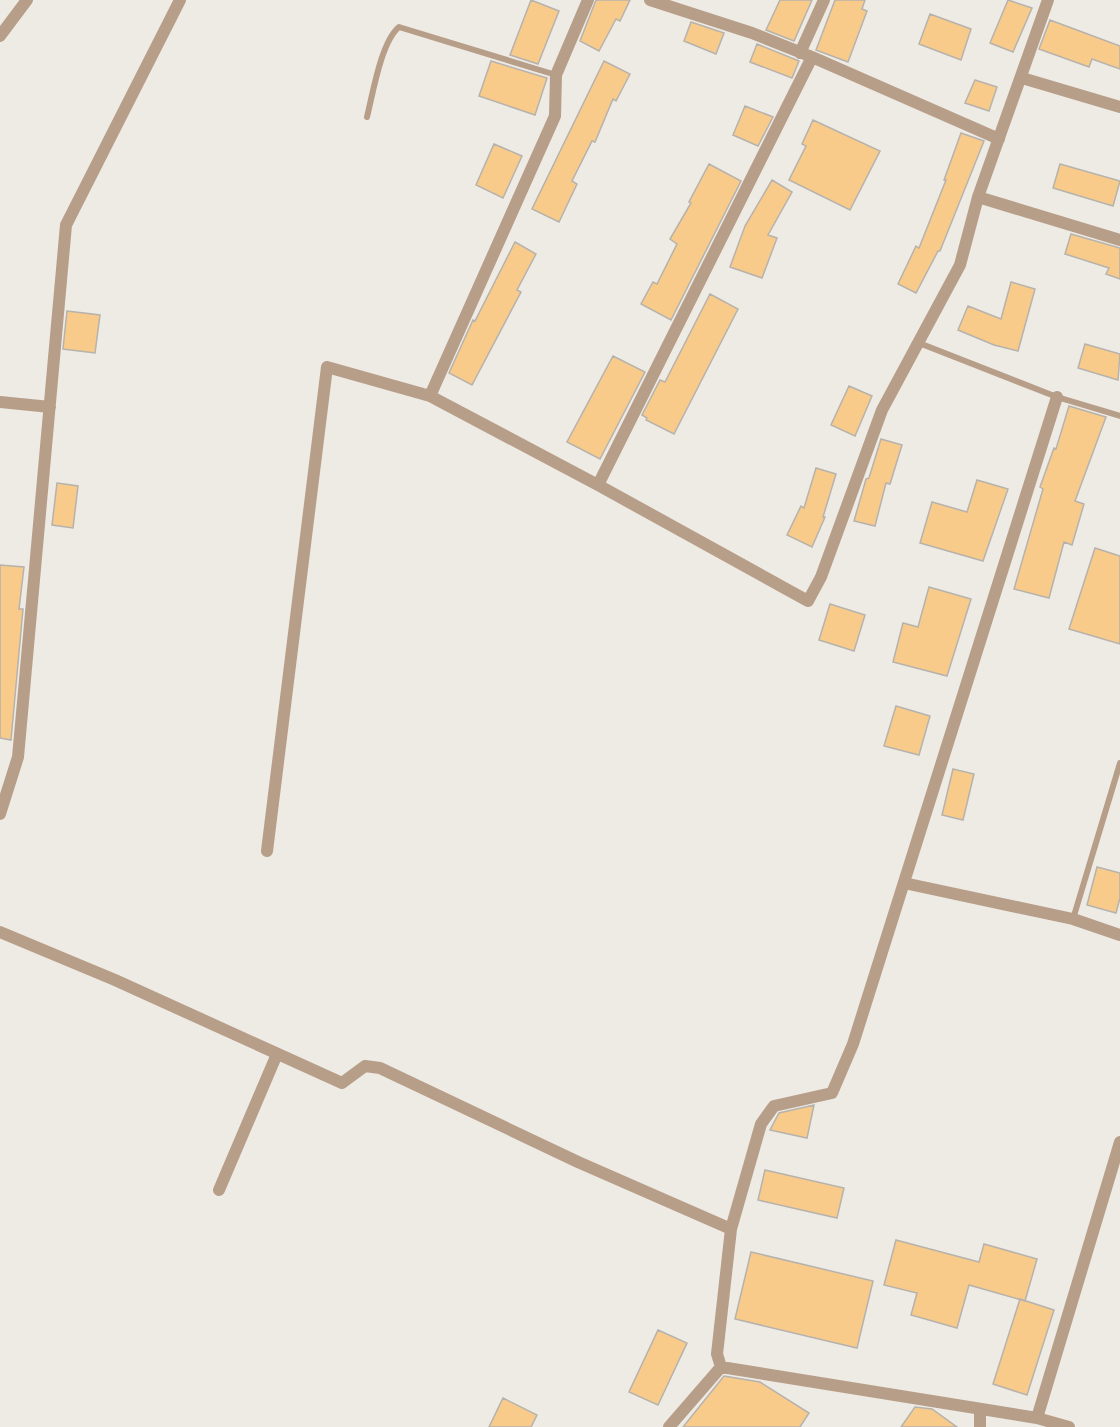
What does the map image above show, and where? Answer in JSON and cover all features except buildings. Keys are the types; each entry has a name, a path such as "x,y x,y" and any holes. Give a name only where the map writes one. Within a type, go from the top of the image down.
{"street":[{"path":"0,36 27,0"},
{"path":"0,814 18,756 66,225 180,0"},
{"path":"430,396 555,116 556,75 588,0"},
{"path":"650,0 741,29 999,139"},
{"path":"598,485 806,55 824,0"},
{"path":"267,851 327,367 430,396 598,485 808,601 821,577 853,483 882,410 901,370 919,343 960,265 978,196 1048,0"},
{"path":"1022,78 1120,106"},
{"path":"978,196 1120,240"},
{"path":"721,1367 717,1354 731,1229 761,1124 774,1106 832,1093 853,1044 1057,397"},
{"path":"0,402 50,407"},
{"path":"904,883 1073,919 1120,935"},
{"path":"0,932 115,980 342,1083 365,1066 380,1068 578,1162 731,1229"},
{"path":"219,1190 277,1054"},
{"path":"1037,1418 1120,1142"},
{"path":"721,1367 1037,1418 1069,1427"},
{"path":"669,1427 721,1367"},
{"path":"980,1409 980,1427"}],"lane":[{"path":"367,117 387,47 392,33 399,27 556,75"},
{"path":"919,343 1057,397 1120,416"},
{"path":"1073,919 1120,763"}]}
